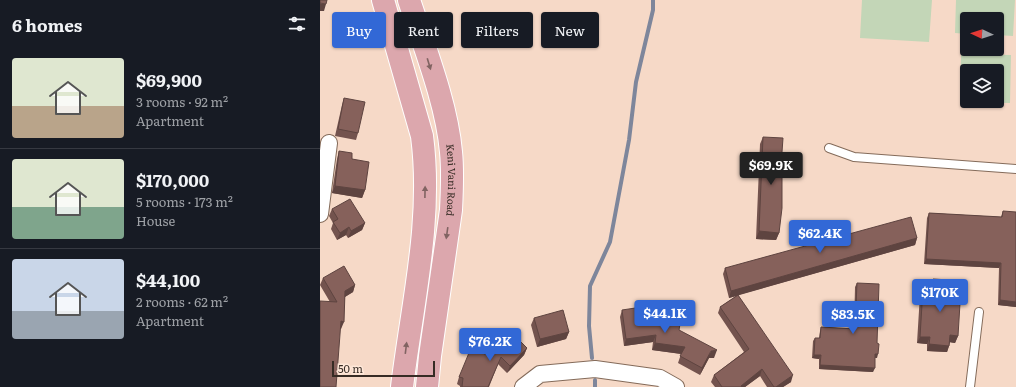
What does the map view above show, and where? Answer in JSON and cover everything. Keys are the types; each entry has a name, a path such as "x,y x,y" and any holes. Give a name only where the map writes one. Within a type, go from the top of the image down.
{"main road":[{"path":"383,0 422,136 426,192 422,249 408,334 402,387"},
{"name":"Keni Vani Road","path":"409,0 438,91 451,150 452,187 450,210 427,387"}],"street":[{"path":"320,214 329,143"},
{"path":"523,387 540,374 594,369 660,378 676,387"}],"lane":[{"path":"829,148 854,157 1016,169"},
{"path":"970,387 979,312"}],"green space":[{"path":"862,0 932,0 929,42 860,38"},
{"path":"956,0 1015,0 1013,36 1004,35 1004,12 960,12 960,33 955,33"},
{"path":"1011,55 1010,103 1004,103 1004,64 961,64 961,56"}],"building":[{"path":"320,0 327,0 326,4 320,3"},
{"path":"344,98 365,102 358,133 338,129"},
{"path":"763,137 783,138 781,166 782,208 779,233 759,231"},
{"path":"339,151 352,153 352,159 369,162 365,190 335,186"},
{"path":"350,199 365,223 351,231 349,227 340,233 333,222 338,219 332,209"},
{"path":"1003,211 1016,212 1016,302 1000,300 1001,263 926,259 929,213 1002,217"},
{"path":"911,217 917,238 731,291 725,268"},
{"path":"344,266 355,285 345,291 344,322 341,321 336,387 320,387 320,301 337,302 323,278"},
{"path":"933,279 949,280 948,286 961,287 958,336 950,335 949,346 929,344 930,337 920,337 923,288 933,288"},
{"path":"857,283 879,284 877,343 879,344 878,354 875,354 875,368 820,365 821,355 814,355 815,338 820,338 821,327 855,329"},
{"path":"738,295 793,375 776,387 774,387 762,369 741,386 742,387 722,387 714,375 749,349 720,307"},
{"path":"642,307 643,312 681,318 679,330 717,350 711,351 702,368 680,356 685,347 655,343 656,335 626,339 622,310"},
{"path":"563,310 569,332 540,339 534,318"},
{"path":"512,330 511,332 527,348 510,366 501,357 488,387 462,387 463,378 459,377 471,348 487,355"}],"waterway":[{"path":"592,358 589,326 590,286 610,242 629,140 636,82 653,10 653,0"},
{"path":"595,380 595,387"}]}
